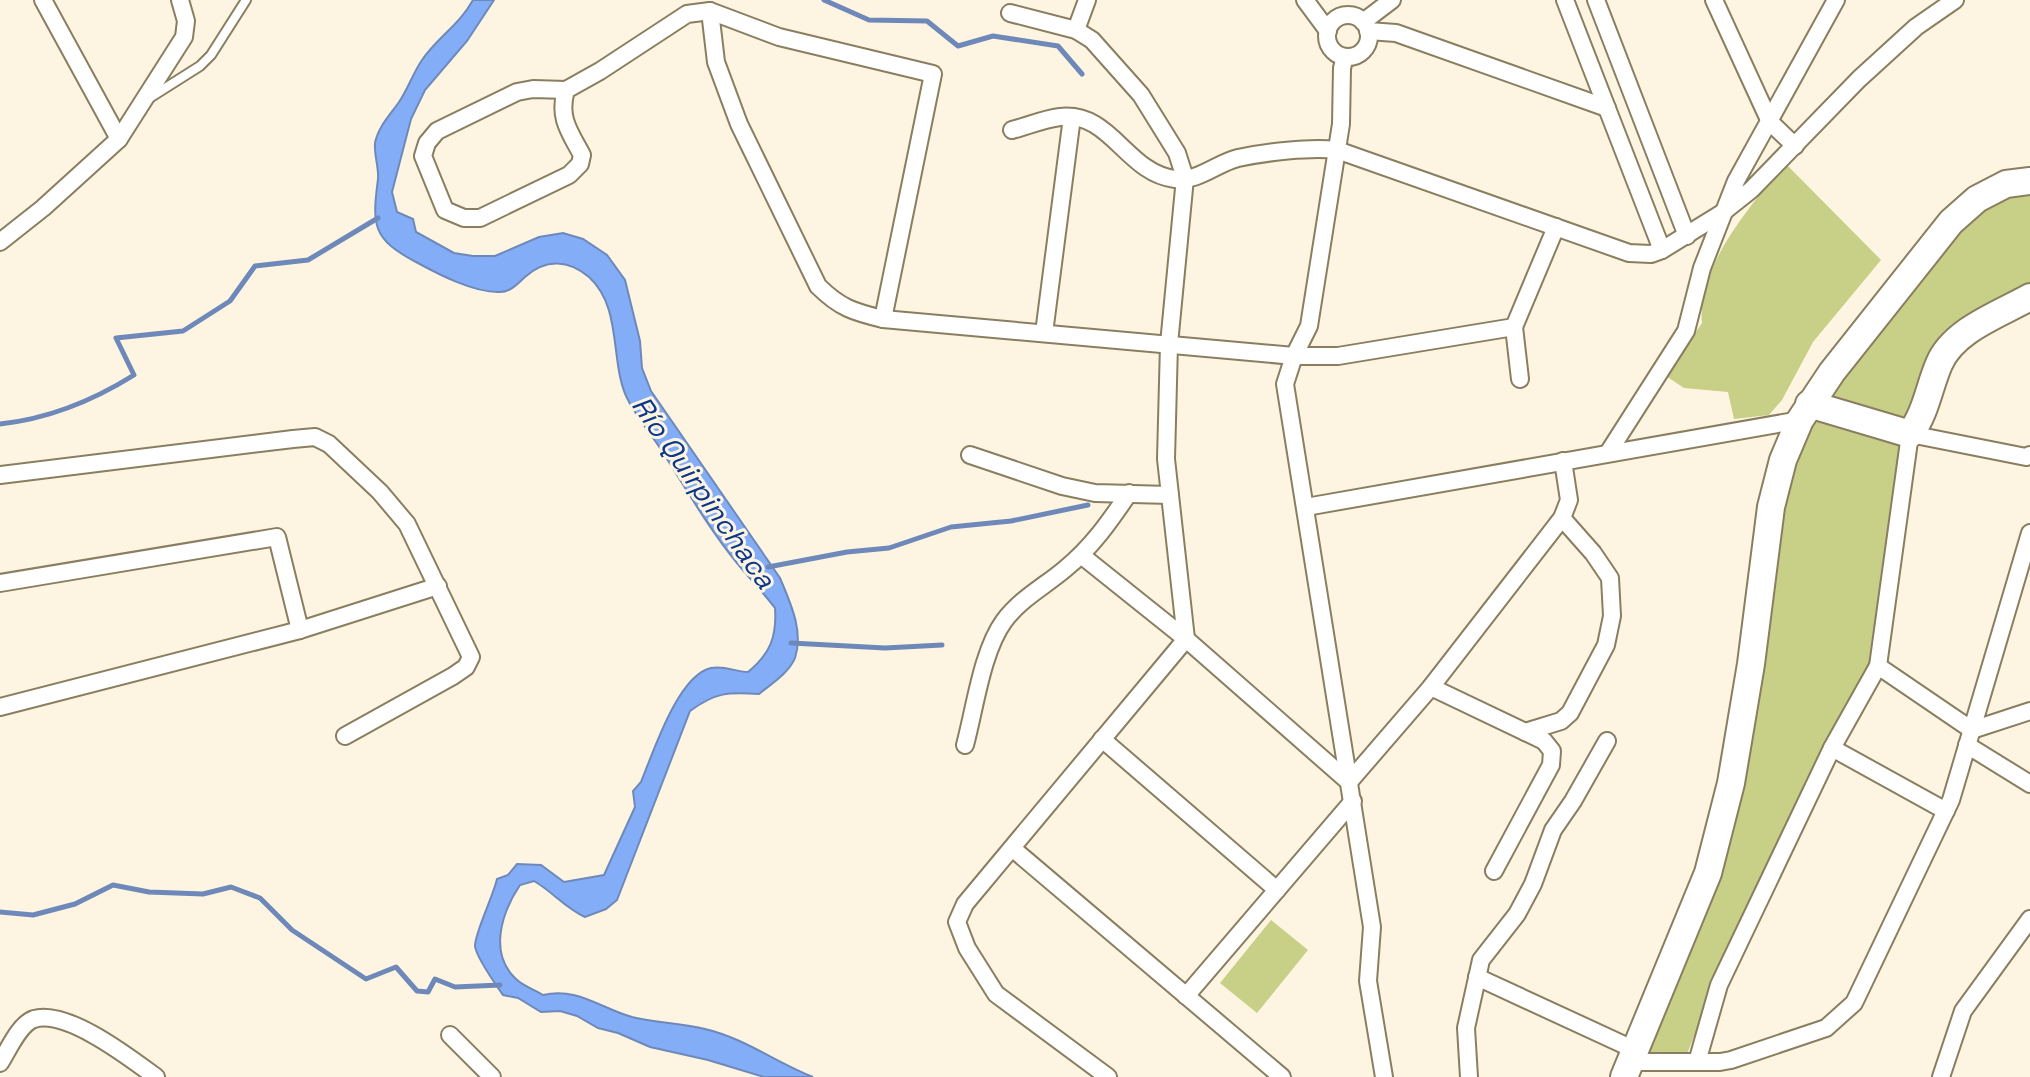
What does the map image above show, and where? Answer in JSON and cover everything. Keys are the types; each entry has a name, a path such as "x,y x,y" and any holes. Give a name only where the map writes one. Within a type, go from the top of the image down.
{"main road":[{"path":"1629,1063 1708,873 1731,783 1751,664 1771,507 1783,460 1804,412 1951,222 1977,199 2006,184 2030,181"},
{"path":"1804,412 1910,434 1920,422 1940,360 1949,347 1969,331 2030,297"}],"street":[{"path":"43,0 119,139"},
{"path":"0,242 43,208 119,139 184,37 186,21 180,0"},
{"path":"1076,30 1087,0"},
{"path":"1305,0 1328,31"},
{"path":"1366,27 1392,0"},
{"path":"1565,0 1662,250"},
{"path":"1596,0 1687,236"},
{"path":"1714,0 1770,122 1795,146"},
{"path":"1608,453 1686,331 1702,268 1736,181 1836,0"},
{"path":"1012,130 1060,117 1087,118 1103,128 1132,159 1153,173 1177,180 1206,173 1236,158 1322,148 1337,150 1629,253 1651,254 1687,236 1751,190 1859,79 1916,27 1955,0"},
{"path":"710,11 716,62 739,124 818,286 850,311 883,319 1294,356 1338,356 1514,327"},
{"path":"566,90 561,107 566,125 582,155 580,164 569,175 480,218 464,218 445,210 423,156 427,143 437,131 517,92 566,90 687,14 710,11 779,37 933,74 883,319"},
{"path":"1010,13 1076,30 1092,40 1141,95 1177,153 1185,178 1169,344 1166,459 1186,639 965,904 957,922 967,948 996,994 1108,1077"},
{"path":"1366,27 1367,44 1364,50 1352,57 1333,51 1327,38 1328,31 1334,21 1346,16 1366,27 1396,33 1607,108"},
{"path":"1345,57 1337,150 1309,326 1285,384 1372,927 1368,981 1384,1077"},
{"path":"1044,333 1072,117"},
{"path":"1520,379 1514,327 1556,227"},
{"path":"1306,507 1608,453 1804,412"},
{"path":"1697,1062 1719,985 1832,748 1878,666 1910,434 2029,458"},
{"path":"0,475 315,437 329,444 380,492 407,524 471,657 466,667 345,736"},
{"path":"970,455 1062,486 1095,493 1170,495"},
{"path":"1349,782 1431,687 1562,518 1569,500 1563,461"},
{"path":"965,745 990,649 1004,621 1096,541 1129,493"},
{"path":"1525,732 1561,721 1570,713 1606,645 1612,616 1610,578 1562,518"},
{"path":"1477,977 1629,1063 1697,1062 1720,1069 1826,1028 1854,1003 1946,811 2030,533"},
{"path":"0,583 277,537 300,630"},
{"path":"1081,555 1186,639 1349,782"},
{"path":"0,707 300,630 438,586"},
{"path":"1878,666 2030,784"},
{"path":"1431,687 1544,741 1552,751 1551,765 1494,871"},
{"path":"1970,738 2030,711"},
{"path":"1102,739 1277,890"},
{"path":"1469,1077 1466,1028 1481,960 1517,914 1533,884 1553,830 1607,741"},
{"path":"1832,748 1946,811"},
{"path":"1186,996 1353,801"},
{"path":"1012,848 1282,1077"},
{"path":"1941,1077 1963,1011 2030,919"},
{"path":"0,1063 24,1026 34,1019 53,1019 70,1023 156,1077"},
{"path":"450,1035 492,1077"}],"lane":[{"path":"143,102 200,66 211,55 246,0"}],"green space":[{"path":"1785,163 1881,260 1813,342 1782,400 1769,415 1734,419 1728,392 1684,388 1666,376 1702,323 1702,301 1717,258 1743,217"},
{"path":"2030,191 2030,290 1969,324 1907,426 1823,402 1961,222 1999,197"},
{"path":"1814,418 1903,440 1876,647 1744,911 1687,1054 1645,1052 1687,951 1782,501 1802,438"},
{"path":"1271,920 1308,950 1257,1013 1220,983"}],"water":[{"name":"Río Quirpinchaca","path":"473,0 494,0 467,41 425,90 411,119 392,192 397,212 413,219 416,232 454,253 495,256 539,237 563,233 583,239 607,255 625,280 640,341 642,368 651,391 780,578 795,617 798,637 795,658 789,669 759,694 723,695 707,700 690,711 617,900 606,909 585,917 534,881 520,885 503,920 502,957 516,979 543,995 578,996 632,1017 719,1033 813,1077 764,1077 650,1047 560,1011 541,1012 518,998 503,995 476,951 478,932 497,879 508,875 517,864 541,865 564,882 604,875 635,807 633,791 641,782 678,700 699,674 711,668 748,672 770,644 775,608 716,535 630,404 621,381 611,318 599,289 589,277 574,267 549,264 533,271 508,290 479,289 445,277 401,254 383,238 378,229 375,143 379,132 422,60"}],"waterway":[{"path":"824,0 869,20 927,21 958,46 993,36 1058,46 1082,74"},
{"path":"0,424 53,413 119,384 134,375 116,338 183,331 230,301 255,266 308,260 378,218"},
{"name":"Río Quirpinchaca","path":"768,567 847,552 889,548 951,527 1011,521 1088,505"},
{"path":"791,643 885,648 942,645"},
{"path":"0,912 33,915 75,904 113,885 149,892 203,894 231,887 260,898 292,930 366,979 396,967 417,991 428,992 435,979 455,987 500,985"}]}
